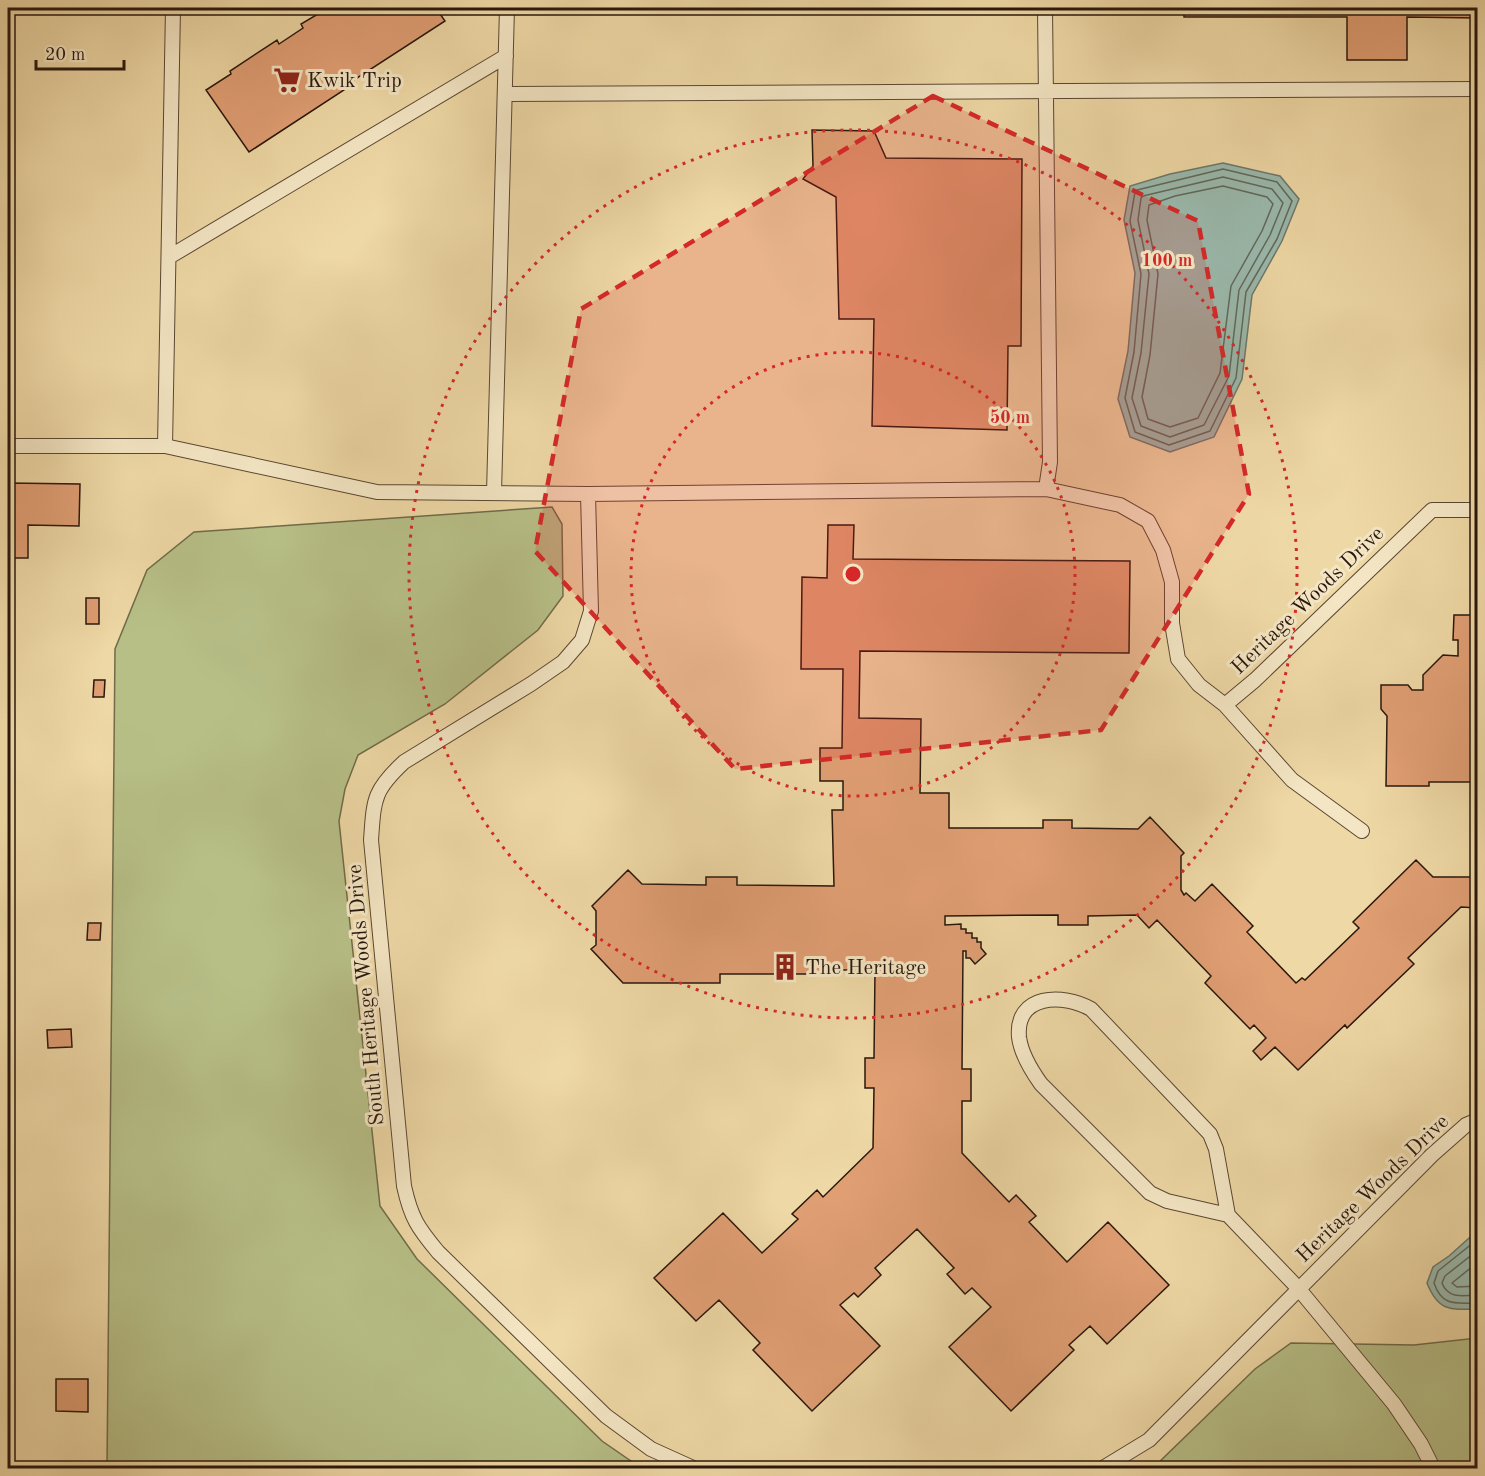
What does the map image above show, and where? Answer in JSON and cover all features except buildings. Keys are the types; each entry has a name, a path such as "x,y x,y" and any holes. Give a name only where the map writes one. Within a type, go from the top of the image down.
{"lane":[{"path":"165,446 174,8"},
{"path":"494,493 507,8"},
{"path":"8,446 165,446 377,492 588,494 1046,489 1050,462 1045,8"},
{"path":"169,257 506,56"},
{"path":"505,94 1478,89"},
{"name":"Heritage Woods Drive","path":"1046,489 1120,505 1148,521 1163,550 1172,582 1172,623 1178,659 1199,685 1225,705 1256,680 1432,510 1478,510"},
{"name":"South Heritage Woods Drive","path":"588,494 591,611 582,640 563,662 404,762 388,777 376,796 371,840 404,1186 410,1213 424,1235 581,1392 628,1433 651,1449 693,1468"},
{"path":"1225,705 1292,780 1362,831"},
{"path":"1228,1215 1216,1149 1210,1134 1100,1018 1080,1003 1055,998 1031,1006 1019,1024 1019,1038 1031,1070 1041,1084 1150,1193 1167,1201 1228,1215 1298,1288 1394,1404 1433,1468"},
{"name":"Heritage Woods Drive","path":"1298,1288 1444,1144 1466,1125 1478,1120"},
{"path":"1102,1468 1149,1440 1298,1288"}],"highlighted area":[{"path":"933,96 1198,221 1249,494 1101,730 735,769 535,551 581,309"}],"green space":[{"path":"552,507 562,524 563,596 538,630 445,704 358,755 345,789 339,821 380,1206 417,1259 602,1441 641,1468 107,1468 115,649 147,570 194,532"},
{"path":"1477,1338 1477,1468 1153,1468 1255,1369 1291,1343 1414,1345"}],"water":[{"path":"1223,163 1280,176 1299,199 1282,241 1252,295 1242,379 1214,437 1170,452 1130,437 1118,399 1128,351 1135,273 1124,220 1130,186 1170,174"},
{"path":"1477,1231 1477,1309 1446,1307 1436,1299 1427,1283 1433,1267"}],"place":[{"name":"Kwik Trip","path":"287,80"},
{"name":"The Heritage","path":"785,967"}]}
